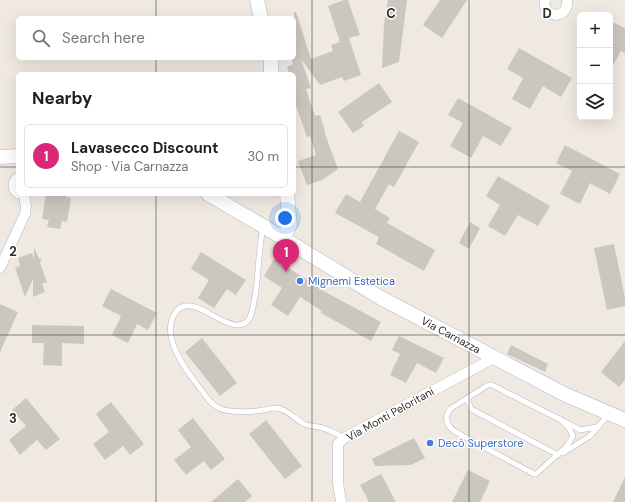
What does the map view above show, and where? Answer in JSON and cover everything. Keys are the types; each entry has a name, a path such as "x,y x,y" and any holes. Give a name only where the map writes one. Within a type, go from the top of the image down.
{"main road":[{"path":"257,0 261,16"},
{"path":"271,60 271,72"},
{"path":"0,157 16,156"},
{"name":"Via Carnazza","path":"211,196 284,238 381,298 566,395 625,420"},
{"path":"284,238 290,225 287,196"}],"street":[{"path":"545,0 545,7 548,11 556,15 564,12 567,0"},
{"path":"16,180 13,186 16,192"},
{"path":"0,268 25,214 25,196"},
{"name":"Via Monti Peloritani","path":"341,502 338,483 338,444 344,438 494,358"}],"lane":[{"path":"261,225 259,269 249,319 239,325 231,324 197,308 190,306 180,308 175,313 170,324 171,338 175,349 188,373 211,402 218,407 226,410 259,411 275,408 281,409 305,424 332,431 344,438"},
{"path":"560,419 573,436 567,446 558,455 536,474 534,474 454,431 449,427 446,418 450,409 485,386 492,385 560,419 580,430 597,427"},
{"path":"469,397 468,402 471,409 558,455"},
{"path":"558,455 590,436 610,413"}],"building":[{"path":"348,0 360,35 349,38 361,75 344,81 342,77 320,85 301,59 311,88 306,89 315,116 320,115 324,131 338,169 322,180 307,185 298,161 316,155 310,136 307,137 296,106 296,72 288,72 287,67 293,64 292,60 296,60 296,16 294,16 294,12 296,12 311,59 333,51 331,45 340,42 328,6"},
{"path":"388,0 407,0 399,62 382,68 384,25"},
{"path":"440,0 467,0 442,38 423,25"},
{"path":"613,22 625,28 625,53 621,51 613,66"},
{"path":"519,48 572,78 561,97 543,86 530,109 512,99 523,78 507,69"},
{"path":"379,83 392,102 362,122 364,126 353,133 338,112"},
{"path":"458,98 512,128 501,146 483,136 471,158 450,146 463,123 448,115"},
{"path":"399,131 419,142 394,187 389,184 375,209 390,218 387,223 435,250 424,271 376,244 379,237 335,213 346,194 360,202"},
{"path":"565,145 620,174 610,194 590,183 580,204 560,194 572,171 556,163"},
{"path":"498,176 550,206 538,226 518,215 505,236 488,226 500,205 486,196"},
{"path":"46,196 66,196 71,198 67,222 62,221 60,229 47,227 49,220 42,219"},
{"path":"470,222 480,228 469,249 459,243"},
{"path":"614,244 625,298 625,306 607,310 594,248"},
{"path":"34,247 39,259 42,258 40,263 47,282 42,284 45,292 33,297 33,279 25,297 15,268 20,266 18,258 32,253 34,259"},
{"path":"201,252 246,280 236,295 227,289 214,308 198,298 209,280 191,269"},
{"path":"274,259 319,287 318,288 381,322 371,341 321,313 322,311 300,297 288,316 271,305 282,288 264,276"},
{"path":"111,289 157,313 148,330 137,324 128,343 112,335 121,316 102,306"},
{"path":"0,304 18,312 0,352"},
{"path":"32,325 84,326 84,344 62,343 62,366 43,365 44,343 32,343"},
{"path":"399,336 444,358 436,373 417,363 406,383 390,375 400,354 392,350"},
{"path":"202,338 237,383 220,396 185,352"},
{"path":"625,341 625,380 619,387 601,372"},
{"path":"511,345 548,364 545,372 507,354"},
{"path":"26,398 60,439 46,450 37,440 20,455 9,440 26,426 12,410"},
{"path":"111,402 144,444 130,455 123,446 105,460 93,444 109,432 96,414"},
{"path":"193,418 225,459 211,470 204,461 186,475 174,460 191,447 178,430"},
{"path":"266,420 302,466 285,479 249,434"},
{"path":"414,438 425,458 411,465 375,466 372,459"},
{"path":"468,470 490,481 480,502 452,502"},
{"path":"381,474 396,502 369,502 360,485"},
{"path":"625,477 625,502 613,502"},
{"path":"238,479 252,496 245,502 211,502"}],"place":[{"name":"Lavasecco Discount","path":"286,272"},
{"name":"Mignemi Estetica","path":"300,281"},
{"name":"Decò Superstore","path":"430,443"}]}
